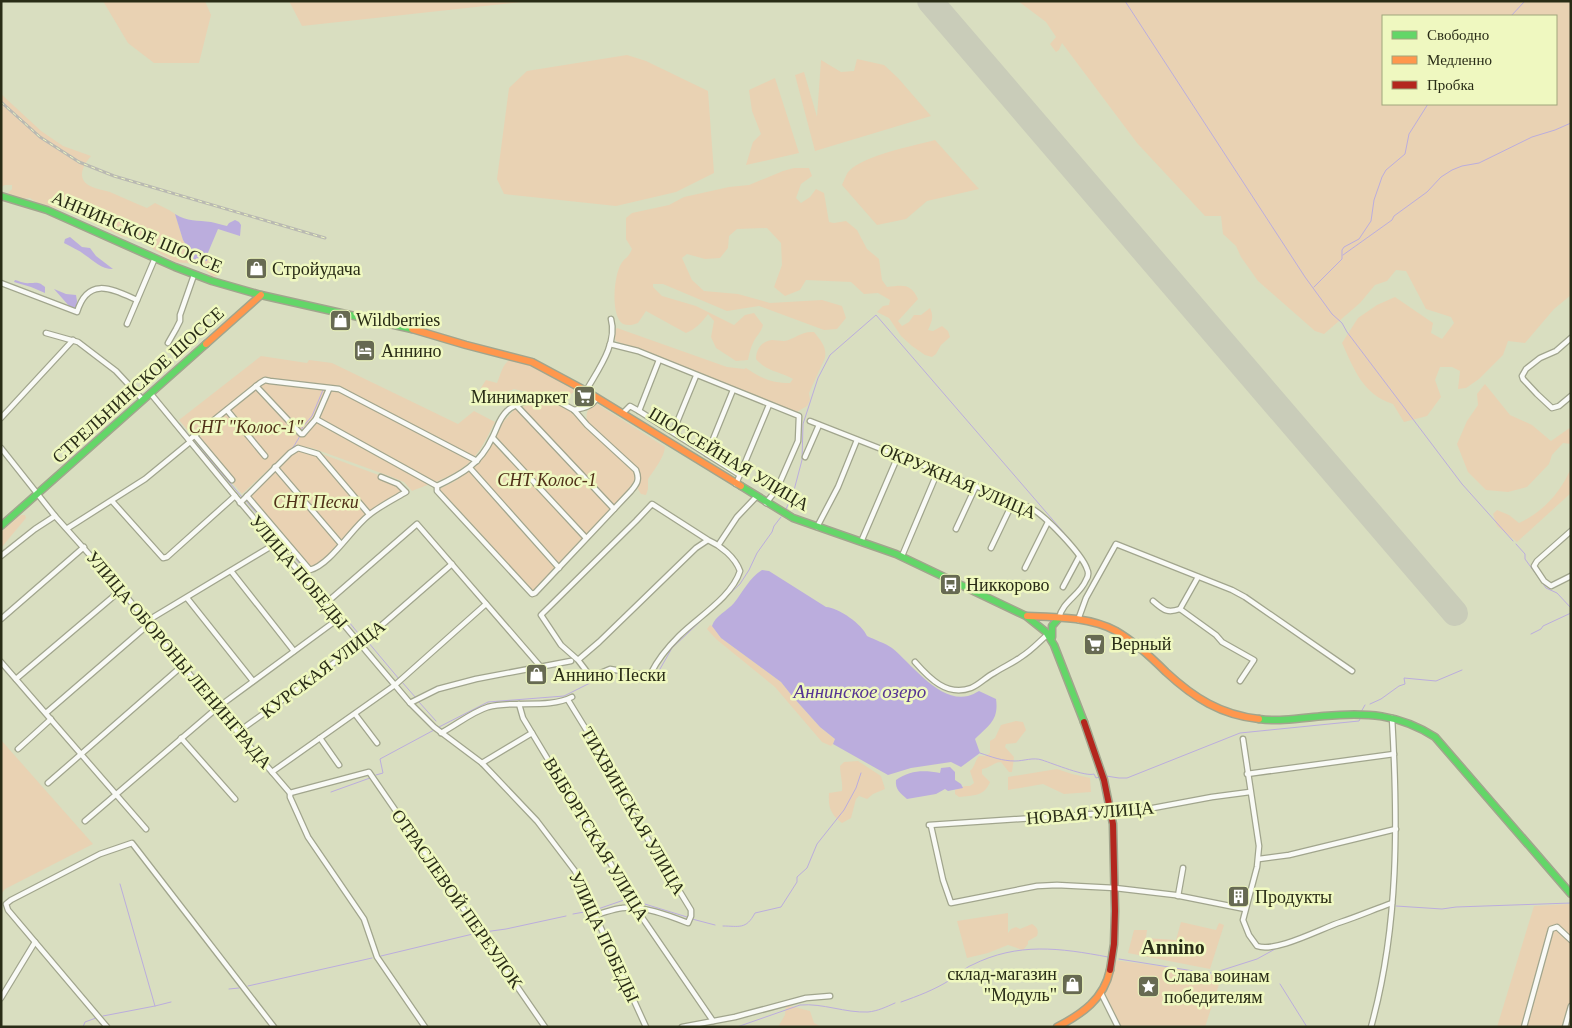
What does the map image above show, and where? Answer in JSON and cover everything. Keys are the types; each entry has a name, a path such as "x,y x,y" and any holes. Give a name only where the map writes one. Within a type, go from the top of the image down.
{"main road":[{"name":"АННИНСКОЕ ШОССЕ","path":"1,196 47,210 194,275 261,296 419,330 466,345 523,359 541,366 586,391"},
{"name":"СТРЕЛЬНИНСКОЕ ШОССЕ","path":"1,526 261,296"},
{"name":"ШОССЕЙНАЯ УЛИЦА","path":"586,391 793,518 817,528 902,556 1026,616"},
{"path":"1026,616 1078,620 1101,625 1116,631 1132,642 1189,694 1225,712 1267,720 1349,714 1392,718 1421,727 1435,737 1571,894"},
{"path":"1026,616 1048,634 1052,641 1098,762 1112,812 1115,888 1113,954 1108,976 1101,993 1086,1011 1057,1027"},
{"path":"1052,641 1050,629 1055,621 1060,618"}],"street":[{"path":"127,324 155,258"},
{"path":"168,343 180,321 180,314 194,275"},
{"path":"1,283 77,312 88,293 103,287 112,288 137,300"},
{"path":"586,391 610,344 613,332 611,319"},
{"path":"46,333 78,342 116,371 143,400"},
{"path":"1571,338 1556,352 1534,362 1526,369 1522,376 1523,380 1536,394 1552,408 1559,406 1571,396"},
{"path":"1,418 73,340"},
{"path":"610,344 628,348 799,416 798,441 776,489 766,503"},
{"path":"639,411 659,360"},
{"path":"673,432 696,376"},
{"path":"68,528 145,479 265,380 339,389 477,461"},
{"path":"256,386 301,434 316,419 328,388"},
{"path":"707,454 733,390"},
{"name":"УЛИЦА ПОБЕДЫ","path":"151,394 338,619 410,702 434,728 482,763 543,828 575,871 646,1027"},
{"path":"540,398 554,398 574,410 587,425 636,470 638,477 637,483 614,509 532,594 440,495 437,491 437,486 470,468 477,461 507,410 516,405 540,398"},
{"path":"574,410 585,408 594,403 597,398"},
{"path":"736,484 769,404"},
{"path":"516,405 614,509"},
{"path":"623,413 630,406 740,475"},
{"path":"227,410 264,456"},
{"path":"316,419 437,486"},
{"name":"ОКРУЖНАЯ УЛИЦА","path":"810,421 1036,511 1048,522 1087,568 1086,580 1073,598 1062,608 1060,618"},
{"path":"805,457 819,425"},
{"path":"195,436 232,480"},
{"path":"492,438 586,538"},
{"path":"817,528 838,487 857,440"},
{"path":"240,502 290,453 298,448 318,454 369,514"},
{"name":"УЛИЦА ОБОРОНЫ ЛЕНИНГРАДА","path":"2,449 36,495 68,528 121,590 182,666 290,793"},
{"path":"861,542 898,456"},
{"path":"275,467 341,544"},
{"path":"470,468 559,568"},
{"path":"902,556 938,471"},
{"path":"247,496 310,570 327,560 369,514 406,492 398,484 381,477"},
{"path":"956,530 976,486"},
{"path":"112,501 163,558 167,557 235,496"},
{"path":"719,544 737,517 756,497"},
{"path":"991,548 1013,502"},
{"path":"652,504 708,540 719,544 738,566 740,571 737,580 726,593 673,643 658,660 651,673 645,675 610,669 591,677 578,660 561,645 541,615 652,504"},
{"path":"1,556 55,516"},
{"path":"1025,568 1048,522"},
{"path":"326,604 417,524 540,666"},
{"path":"1571,531 1536,561 1534,566 1544,581 1551,586 1571,576"},
{"path":"578,660 696,548 708,540"},
{"path":"46,713 148,623 276,544"},
{"path":"1078,620 1086,598 1116,544 1232,590 1253,602 1352,671"},
{"path":"1,619 84,547"},
{"path":"1063,587 1079,557"},
{"name":"КУРСКАЯ УЛИЦА","path":"238,732 360,644 452,564"},
{"path":"231,571 294,651"},
{"path":"1153,601 1165,610 1172,612 1180,609 1198,577"},
{"path":"16,679 121,590"},
{"path":"187,598 253,681"},
{"path":"272,772 395,685 486,604"},
{"path":"1180,609 1216,635 1222,642 1254,660 1240,681"},
{"path":"85,821 217,708 338,619"},
{"path":"693,624 696,630"},
{"path":"915,662 927,676 940,685 951,690 972,688 1020,658 1048,634"},
{"path":"410,702 438,689 476,679 571,661"},
{"path":"1,662 146,829"},
{"path":"48,783 182,666"},
{"name":"ТИХВИНСКАЯ УЛИЦА","path":"519,704 570,699 619,783 627,805 691,910 691,916 688,923 663,914 633,907"},
{"path":"441,733 489,707 519,704"},
{"name":"ВЫБОРГСКАЯ УЛИЦА","path":"519,704 523,718 627,891 633,907 713,1021"},
{"path":"355,714 377,744"},
{"path":"1371,1027 1384,968 1392,903 1396,829 1392,718"},
{"path":"18,749 51,719"},
{"path":"482,763 532,733"},
{"path":"181,738 235,799"},
{"path":"320,738 339,765"},
{"path":"1243,739 1259,859 1243,920 1257,946 1267,948 1308,936 1392,903"},
{"path":"1247,774 1394,754"},
{"name":"ОТРАСЛЕВОЙ ПЕРЕУЛОК","path":"290,793 369,772 545,1027"},
{"name":"НОВАЯ УЛИЦА","path":"1115,888 1057,884 1037,886 951,903 943,880 930,825 1136,811 1250,792"},
{"path":"290,793 290,797 308,837 364,919 377,958 425,1027"},
{"path":"1259,859 1289,855 1396,829"},
{"path":"107,1027 8,910 6,904 100,854 132,843 274,1027"},
{"path":"1178,896 1183,868"},
{"path":"1115,888 1178,896 1245,909"},
{"path":"596,915 633,907"},
{"path":"1524,1027 1551,929 1557,927 1571,940"},
{"path":"1,998 35,942"},
{"path":"1101,993 1118,1027"},
{"path":"682,1027 735,1017 806,998 830,996"},
{"path":"1565,1027 1571,1006"}],"green space":[{"path":"103,1 205,1 211,15 199,63 154,63 128,43"},
{"path":"289,1 531,1 302,26"},
{"path":"1018,1 1571,1 1571,295 1554,309 1525,343 1508,341 1503,355 1479,379 1466,388 1458,389 1460,371 1452,367 1440,367 1435,380 1441,397 1427,416 1404,422 1393,404 1383,400 1367,388 1342,343 1358,318 1377,305 1395,297 1433,323 1431,333 1442,339 1454,323 1451,317 1426,309 1406,271 1396,270 1387,281 1375,285 1360,303 1324,334 1315,331 1258,281 1241,257 1236,246 1223,234 1221,216 1205,216 1137,143 1062,43 1056,52 1050,44 1056,37 1046,22"},
{"path":"627,55 646,61 708,91 714,173 676,192 616,206 504,194 497,179 509,88 527,71"},
{"path":"857,59 884,65 931,116 815,151 795,75 804,72 817,117 821,60 841,72 854,71"},
{"path":"775,78 799,153 746,165 753,142 761,134 752,111 749,90"},
{"path":"1,94 41,131 63,146 91,156 82,172 83,180 86,183 147,208 155,203 175,214 183,240 193,259 214,260 220,265 219,275 213,277 203,268 194,264 175,262 140,239 121,236 73,213 36,202 30,198 23,199 8,193 12,189 12,185 1,187"},
{"path":"935,140 979,189 927,201 906,219 877,225 842,185 849,171 866,160"},
{"path":"794,168 809,168 812,176 801,184 796,198 801,203 810,197 816,189 824,193 829,222 846,221 857,230 867,249 879,259 882,280 887,287 906,286 915,294 918,299 898,321 902,326 909,322 914,315 921,315 930,308 932,319 928,330 933,331 942,326 948,331 950,337 932,357 925,355 912,346 901,336 889,318 877,312 883,306 889,305 890,300 878,293 864,294 851,282 806,280 800,290 785,296 774,287 782,265 781,243 767,228 737,229 729,236 728,248 720,258 705,259 687,254 682,258 692,280 704,291 738,294 770,303 822,300 842,306 846,318 837,329 824,330 759,306 727,311 663,284 653,284 653,287 662,296 696,306 734,325 745,315 754,313 763,325 752,345 748,360 736,361 716,348 711,337 714,321 708,314 699,325 686,333 646,311 636,324 625,325 619,320 616,313 615,286 621,264 632,249 626,239 626,218 632,213 669,205 684,197 729,187 749,185"},
{"path":"617,328 727,367 746,368 756,375 778,382 790,383 793,379 769,369 756,359 758,349 765,342 772,340 784,341 805,333 814,332 824,347 825,358 809,393 810,400 807,406 797,412 759,399 616,341 614,337"},
{"name":"СНТ \"Колос-1\"","path":"261,356 307,363 309,360 332,363 458,424 474,411 495,422 482,447 463,468 447,477 412,491 404,482 392,477 312,448 295,445 242,494 179,420"},
{"path":"514,358 560,379 572,387 574,392 568,396 553,396 540,392 531,393 514,389 483,403 477,403 475,397 486,380 497,383 507,361"},
{"path":"1485,384 1510,415 1532,425 1551,441 1571,427 1571,444 1563,443 1552,455 1549,464 1527,487 1508,492 1486,490 1468,472 1457,444 1467,421 1478,405 1477,394"},
{"name":"СНТ Колос-1","path":"548,399 568,407 588,427 588,410 597,404 665,447 661,460 648,479 646,495 641,494 634,483 531,593 440,494 439,489 455,481 481,460 491,446 503,422 515,409"},
{"name":"СНТ Пески","path":"300,450 317,456 322,454 400,483 406,491 371,512 325,558 311,568 249,496 290,455"},
{"path":"1571,468 1571,493 1517,542 1497,526 1493,514 1497,510 1509,515 1519,523 1536,513 1556,493"},
{"path":"21,515 25,515 26,518 1,548 1,532"},
{"path":"710,625 721,638 781,682 820,727 835,739 833,744 831,746 822,742 775,687 716,639 707,629"},
{"path":"1016,721 1023,722 1026,730 1016,743 1006,744 1005,747 1014,757 1012,772 1009,772 1001,762 996,763 982,769 982,774 990,782 985,790 969,796 959,797 955,794 955,790 974,783 970,771 979,756 985,756 990,753 990,741 995,738 1001,725"},
{"path":"1,740 93,844 5,889 1,894"},
{"path":"858,761 881,776 885,789 867,799 859,796 856,799 851,818 842,823 831,810 829,793 842,791 840,766 844,762"},
{"path":"1057,769 1090,778 1091,792 1064,794 1043,784 1008,790 1008,777"},
{"path":"1571,904 1571,1027 1497,1027 1534,906"},
{"path":"1008,913 1008,933 1016,927 1020,929 1032,924 1037,929 1037,936 1028,941 1023,950 1008,945 988,953 967,958 957,921"},
{"path":"1181,922 1216,930 1219,923 1224,925 1210,969 1128,953 1134,930 1147,930 1146,938 1176,940"},
{"path":"1114,960 1186,970 1207,975 1223,972 1205,1027 1120,1027 1102,993"},
{"path":"786,1005 810,1011 814,1023 822,1027 778,1027 785,1015"}],"water":[{"path":"175,214 188,220 211,222 227,226 235,220 241,225 240,236 218,229 207,255 207,261 193,259 183,240"},
{"path":"70,237 82,247 90,248 96,256 113,269 101,266 64,243 65,239"},
{"path":"15,280 26,283 39,283 45,287 45,293 14,282"},
{"path":"54,289 66,294 76,295 76,309 70,307"},
{"name":"Аннинское озеро","path":"762,570 769,571 826,607 850,617 867,636 892,648 936,688 957,697 968,696 979,691 996,699 996,712 992,722 975,739 980,753 961,767 951,762 911,768 888,775 833,744 835,739 820,727 781,682 721,638 712,626 718,616 734,603 746,585"},
{"path":"950,767 955,772 955,780 963,788 948,791 945,789 936,794 907,799 897,788 896,780 907,774 923,771 940,773 941,768"}],"waterway":[{"path":"1125,1 1305,277 1332,314 1342,323 1462,484 1513,541"},
{"path":"1512,15 1525,1"},
{"path":"1314,287 1342,259 1344,247 1359,239 1371,221 1374,200 1382,177 1386,170 1405,154 1409,134 1427,105"},
{"path":"1343,255 1392,220 1394,216 1427,192 1441,177 1452,170 1479,163 1532,137 1571,123"},
{"path":"786,509 793,494 802,460 803,424 818,378 830,355 876,315 1071,541"},
{"path":"302,431 302,428 312,416 323,390"},
{"path":"180,424 190,437"},
{"path":"289,451 300,436"},
{"path":"193,440 242,497 274,466"},
{"path":"246,501 329,598"},
{"path":"439,727 488,702 564,696 612,672 652,683 672,648 740,584 757,553 781,517"},
{"path":"1516,544 1525,554 1525,559 1546,588 1557,593 1571,608"},
{"path":"332,601 362,638 364,638"},
{"path":"1531,634 1543,626 1571,613"},
{"path":"368,642 399,679"},
{"path":"1370,704 1405,684 1404,678 1436,681 1462,670"},
{"path":"402,682 416,698"},
{"path":"445,685 458,682"},
{"path":"419,702 436,721"},
{"path":"1361,712 1365,705"},
{"path":"1106,776 1127,778 1240,733 1359,721 1360,719"},
{"path":"376,775 383,773 380,759 434,730"},
{"path":"980,753 1010,761 1039,759 1077,772 1094,774 1096,778 1099,777"},
{"path":"723,926 742,926 755,913 781,907 797,882 797,877 807,868 817,844 844,810 856,788 861,773"},
{"path":"331,792 370,778"},
{"path":"120,884 155,1006"},
{"path":"595,910 627,899"},
{"path":"635,901 687,917"},
{"path":"1396,906 1442,909 1571,903"},
{"path":"573,914 590,911"},
{"path":"1297,942 1368,914"},
{"path":"484,932 566,916"},
{"path":"692,919 715,925"},
{"path":"381,956 477,933"},
{"path":"1119,959 1213,973 1257,959 1277,948"},
{"path":"901,1002 938,987 969,966 1006,953 1039,949 1073,951 1108,957"},
{"path":"248,986 372,958"},
{"path":"1280,984 1307,1027"},
{"path":"229,989 239,988"},
{"path":"103,1016 171,1002"},
{"path":"737,1027 800,1005 817,1005 868,1012 879,1010 895,1003"},
{"path":"83,1027 85,1022 96,1018"}],"runway":[{"path":"930,1 1455,613"}],"railway":[{"path":"1,102 40,137 79,162 114,176 325,238"}],"traffic: fast":[{"path":"1,196 47,210 175,267 212,281 261,295 412,329"},
{"path":"1,526 206,344"},
{"path":"741,486 793,518 896,554 1026,616 1046,632 1054,645 1084,722"},
{"path":"1052,637 1052,626 1059,618"},
{"path":"1259,719 1283,720 1354,714 1382,716 1422,729 1435,737 1571,894"}],"traffic: slow":[{"path":"206,344 261,295"},
{"path":"412,329 532,362 586,391 741,486"},
{"path":"1027,616 1084,620 1106,626 1123,635 1149,655 1187,690 1209,704 1232,714 1259,719"},
{"path":"1057,1027 1091,1005 1103,989 1110,970"}],"traffic: jam":[{"path":"1084,722 1104,780 1113,824 1115,911 1114,944 1110,970"}],"place":[{"name":"Стройудача","path":"256,269"},
{"name":"Wildberries","path":"340,320"},
{"name":"Аннино","path":"365,351"},
{"name":"Минимаркет","path":"584,397"},
{"name":"Никкорово","path":"950,585"},
{"name":"Верный","path":"1095,644"},
{"name":"Аннино Пески","path":"537,675"},
{"name":"Продукты","path":"1239,897"},
{"name":"склад-магазин \"Модуль\"","path":"1073,984"},
{"name":"Слава воинам победителям","path":"1148,986"}],"district":[{"name":"Annino","path":"1173,947"}]}
